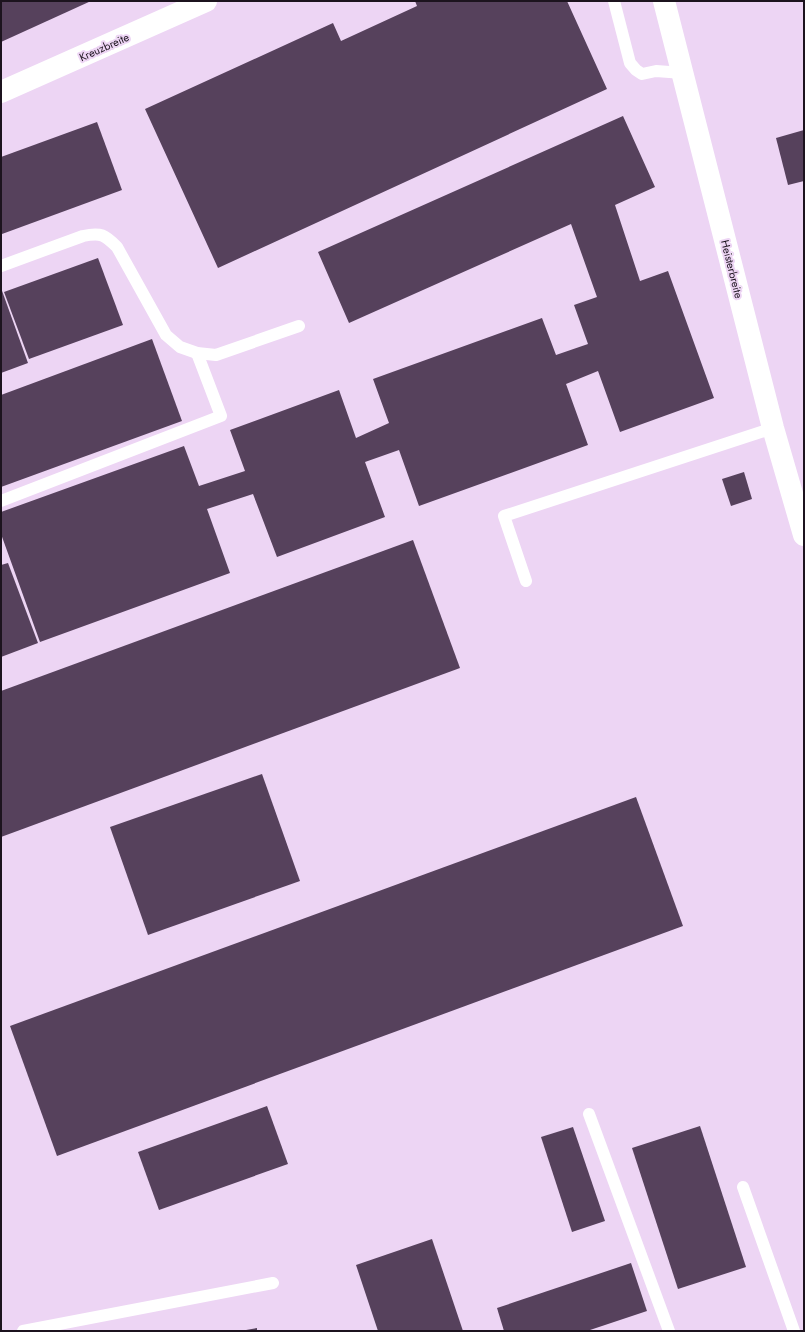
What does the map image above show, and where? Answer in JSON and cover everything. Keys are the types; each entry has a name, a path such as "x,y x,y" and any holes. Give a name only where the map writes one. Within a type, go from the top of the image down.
{"street":[{"name":"Kreuzbreite","path":"1,92 206,1"},
{"name":"Heisterbreite","path":"664,1 773,428 804,535"}],"lane":[{"path":"614,1 630,64 642,74 656,71 683,73"},
{"path":"1,266 83,236 96,233 107,237 117,247 166,334 180,347 197,353 216,355 299,326"},
{"path":"1,501 221,416 197,353"},
{"path":"526,581 504,516 773,428"},
{"path":"589,1114 670,1331"},
{"path":"743,1187 794,1331"},
{"path":"23,1331 273,1283"}],"building":[{"path":"1,1 91,1 1,42"},
{"path":"415,1 567,1 607,89 218,268 145,109 333,23 341,41 417,6"},
{"path":"623,116 655,187 615,205 640,281 668,271 714,398 620,432 598,371 566,384 588,445 419,506 399,450 365,462 385,517 277,557 253,494 207,509 230,573 40,642 1,534 1,512 184,446 199,486 245,471 230,430 339,390 356,438 389,423 373,379 542,318 556,355 588,344 574,305 597,297 571,224 349,323 318,252"},
{"path":"97,122 122,190 2,234 1,157"},
{"path":"804,130 804,181 788,185 776,138"},
{"path":"98,258 123,325 29,359 4,292"},
{"path":"1,288 28,363 1,373"},
{"path":"152,339 182,421 1,487 1,395"},
{"path":"744,472 752,499 731,506 722,479"},
{"path":"413,540 460,668 1,837 1,691"},
{"path":"8,563 38,643 1,657 1,565"},
{"path":"262,774 300,881 148,935 110,827"},
{"path":"636,797 683,926 57,1156 10,1026"},
{"path":"267,1106 288,1164 159,1210 138,1152"},
{"path":"700,1126 746,1267 678,1289 632,1148"},
{"path":"573,1127 605,1221 572,1232 541,1137"},
{"path":"432,1239 463,1331 378,1331 356,1265"},
{"path":"631,1263 647,1311 587,1331 504,1331 497,1308"},
{"path":"257,1328 257,1331 246,1331 246,1330"}]}
